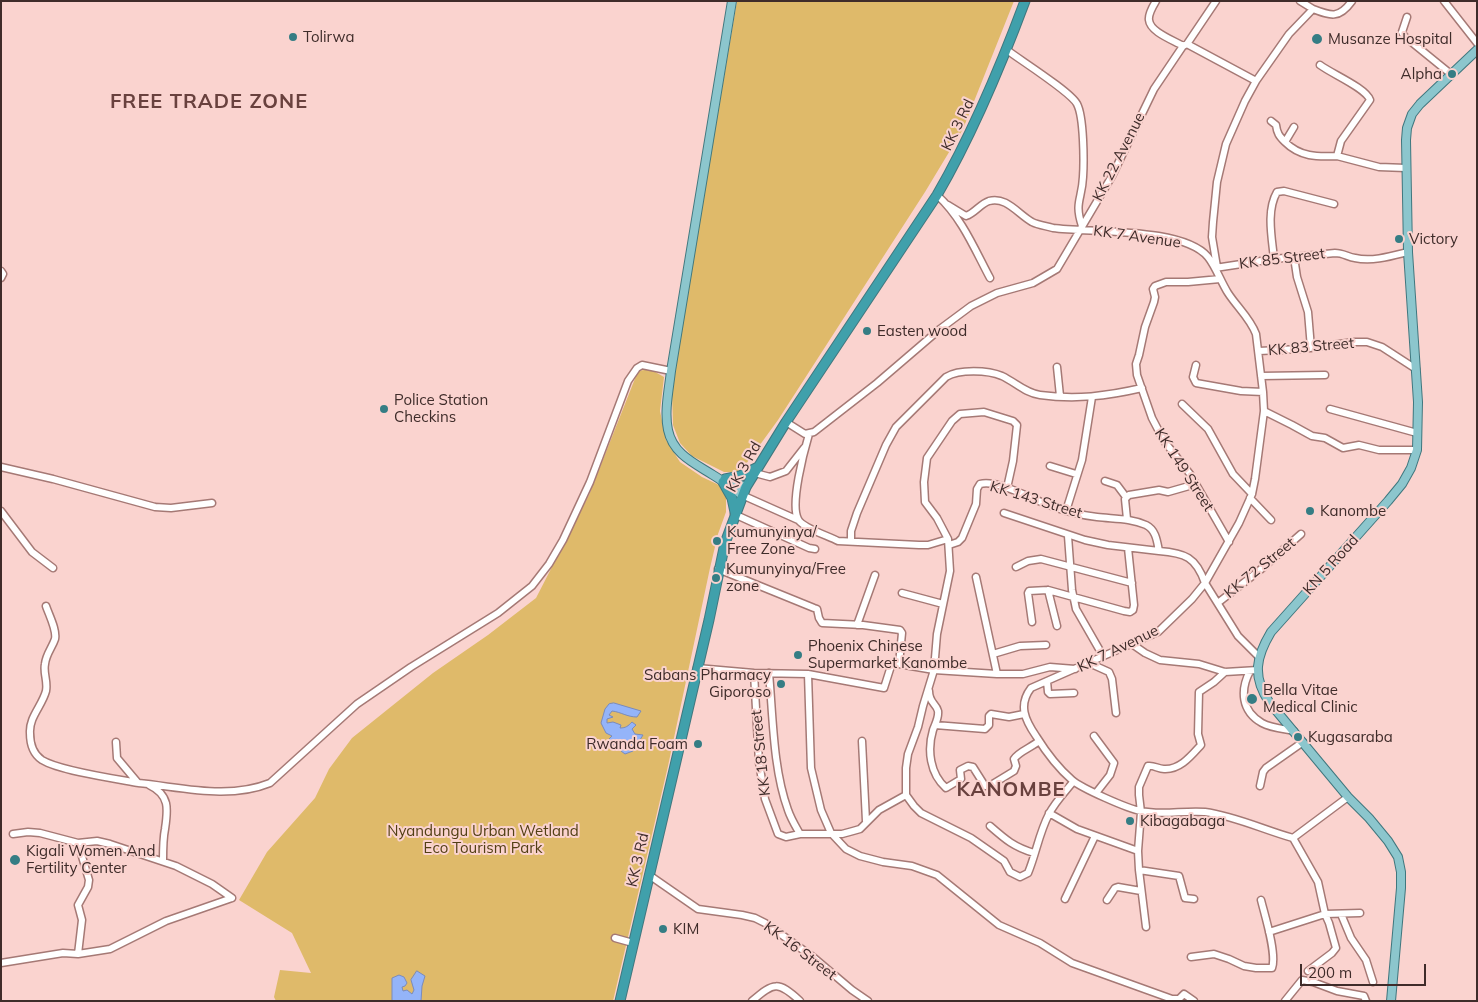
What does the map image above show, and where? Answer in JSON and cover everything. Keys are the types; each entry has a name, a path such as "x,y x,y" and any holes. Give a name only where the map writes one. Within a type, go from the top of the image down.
{"highway":[{"name":"KK 3 Rd","path":"620,1001 709,620 718,569 735,513 744,491 786,422 937,195 953,167 976,122 1007,50 1025,1"},
{"path":"735,513 732,498 724,481 756,470"}],"main road":[{"path":"732,1 671,371 667,428 672,441 680,453 693,464 744,491"},
{"name":"KN 5 Road","path":"1392,1001 1401,888 1401,872 1398,857 1369,818 1348,798 1269,702 1254,670 1261,648 1271,632 1402,484 1411,468 1417,450 1417,433 1416,369 1408,252 1407,128 1412,114 1420,104 1477,50"}],"street":[{"path":"1156,1 1149,15 1151,25 1156,30 1256,81"},
{"name":"KK 22 Avenue","path":"809,434 849,406 940,329 971,306 997,293 1033,283 1057,269 1112,176 1154,89 1216,1"},
{"path":"1300,1 1327,15 1344,10 1350,4"},
{"path":"1444,1 1477,43"},
{"path":"1216,268 1212,237 1219,170 1226,144 1256,81 1289,34 1313,9"},
{"path":"1407,17 1402,32 1404,36 1452,75"},
{"path":"1007,50 1077,103 1080,113 1083,169 1077,205 1082,228"},
{"path":"1320,65 1336,77 1350,83 1367,95 1370,100 1341,141 1337,156"},
{"path":"1271,121 1276,125 1277,132 1285,142 1301,154 1308,156 1337,156 1379,167 1406,168"},
{"path":"1285,142 1294,127"},
{"path":"1274,259 1271,226 1272,210 1277,192 1284,191 1334,204"},
{"path":"937,195 948,205 966,231 990,278"},
{"name":"KK 7 Avenue","path":"948,205 966,216 989,201 1005,202 1033,223 1053,228 1082,228 1145,235 1181,241 1198,249 1207,256 1216,268 1220,280 1237,306 1254,326 1258,352 1264,411 1251,496 1229,542 1206,583 1168,624 1158,632 1036,685 1026,694 1024,714"},
{"name":"KK 85 Street","path":"1216,268 1274,259 1335,253 1364,259 1380,258 1408,252"},
{"path":"1294,257 1297,277 1308,312 1311,348"},
{"path":"1,271 1,278"},
{"name":"KK 149 Street","path":"1220,280 1166,282 1154,287 1154,302 1145,327 1136,364 1152,418 1164,441 1196,484 1229,542"},
{"name":"KK 83 Street","path":"1258,352 1367,342 1382,347 1416,369"},
{"path":"116,742 116,758 138,783 234,792 261,787 270,783 357,704 411,667 498,613 525,593 549,564 563,540 590,482 632,374 642,365 671,371"},
{"path":"1196,365 1193,377 1196,383 1240,391 1263,392"},
{"path":"1057,367 1060,396"},
{"path":"851,541 851,532 857,513 886,445 896,427 952,373 994,373 1036,394 1073,398 1092,397 1142,388"},
{"path":"1261,376 1325,375"},
{"path":"1066,511 1083,452 1092,397"},
{"name":"KK 72 Street","path":"1182,404 1208,428 1233,474 1271,520"},
{"path":"1330,409 1417,433"},
{"path":"1264,411 1312,436 1325,438 1343,448 1359,445 1379,450 1417,450"},
{"path":"1006,488 1013,461 1017,425 1013,421 984,412 960,414 952,421 927,458 924,470 924,495 926,502 937,518 949,542 949,581 937,634 934,670 918,727 908,754 906,795 921,813 971,838 1004,862 1010,872 1018,877 1028,873 1050,813 1073,782"},
{"path":"786,422 799,432 809,434 796,496 798,520"},
{"path":"756,470 770,477 786,471 806,445"},
{"path":"1050,466 1076,474"},
{"path":"1,467 162,508 212,503"},
{"path":"786,471 800,475"},
{"path":"1106,481 1117,485 1126,497 1127,519"},
{"name":"KK 143 Street","path":"949,542 958,542 962,538 976,504 977,489 980,484 985,483 1006,488 1066,511 1098,517 1127,519 1148,526 1154,532 1159,551"},
{"path":"1126,497 1128,495 1158,490 1168,492 1196,484"},
{"path":"744,491 798,520 809,528 838,541 919,545 949,542"},
{"path":"1,511 32,552 53,568"},
{"path":"735,513 809,548 816,548"},
{"path":"1004,513 1068,536 1108,545 1182,554 1194,560 1238,636 1259,657"},
{"name":"KK 72 Street","path":"1218,602 1260,570 1301,534"},
{"path":"1068,536 1073,598 1076,609 1103,656"},
{"path":"1032,622 1029,591 1048,590 1130,612 1133,610 1128,548"},
{"path":"1016,567 1041,559 1132,583"},
{"path":"718,569 814,608 817,610 822,623 900,630 902,633 898,664"},
{"path":"857,625 875,575"},
{"path":"976,577 997,674"},
{"path":"1048,590 1057,626"},
{"path":"902,593 943,604"},
{"path":"46,606 55,638 44,665 47,681 44,698 32,721 30,732 31,745 43,761 65,768 156,788 165,799 167,811 163,861"},
{"path":"1132,644 1160,660 1199,664 1225,672 1254,670"},
{"path":"993,654 1020,646 1046,645"},
{"path":"1089,663 1109,672 1112,679 1116,713"},
{"path":"697,668 754,673 808,674 884,688 893,664 934,670 997,674 1023,674 1050,667 1076,669"},
{"path":"1254,670 1244,686 1243,696 1250,711 1263,724 1295,732"},
{"path":"1146,926 1138,851 1141,812 1139,787 1148,766 1152,765 1164,769 1178,766 1201,746 1198,734 1198,694 1225,672"},
{"name":"KK 18 Street","path":"754,673 759,762 765,799 778,834 786,837 800,834 842,834 853,831 860,828 879,810 906,795"},
{"path":"769,673 777,760 783,792 788,811 800,834"},
{"path":"808,674 811,768 821,810 832,833 846,849 852,853 883,862 912,866 937,875 998,925 1040,943 1065,960 1172,999 1179,998 1184,994 1194,1001"},
{"path":"1048,681 1048,692 1050,694 1074,693"},
{"path":"928,687 931,703 938,711 930,748 932,767 946,788 960,779 960,770 968,766 973,767 985,786 991,786 1014,771 1016,766 1014,759 1017,754 1039,741"},
{"path":"935,725 985,728 989,725 989,716 991,714 1009,717 1024,714 1039,741 1059,767 1073,782 1096,793 1141,812 1207,812 1293,838 1318,882 1335,951 1308,971"},
{"path":"1094,736 1114,763 1110,775 1096,793"},
{"path":"862,741 866,821"},
{"path":"1260,786 1263,772 1266,768 1303,742"},
{"path":"1293,838 1348,798"},
{"path":"1050,813 1077,829 1138,851"},
{"path":"990,826 1009,843 1021,850 1034,853"},
{"path":"1,962 63,953 78,954 110,949 166,921 232,898 191,873 163,861 103,842 78,843 28,832 13,834"},
{"path":"1065,899 1095,836"},
{"path":"78,843 89,880 88,887 78,905 82,920 78,954"},
{"path":"1139,870 1179,876 1185,898 1194,899"},
{"name":"KK 16 Street","path":"649,874 698,908 742,914 766,923 813,957 868,1001"},
{"path":"1107,900 1115,888 1118,887 1141,891"},
{"path":"1191,957 1214,954 1244,966 1271,969 1274,967 1270,932 1261,900"},
{"path":"1270,932 1325,914 1360,913"},
{"path":"1341,914 1351,938 1366,960 1373,982"},
{"path":"615,938 633,943"},
{"path":"1284,1001 1302,980 1337,991 1364,996 1366,1001"},
{"path":"752,1001 769,987 777,986 785,988 800,1001"}],"green space":[{"path":"737,1 1014,1 963,129 925,192 778,420 746,464 737,472 724,472 692,456 680,443 673,425 672,394"},
{"name":"Nyandungu Urban Wetland Eco Tourism Park","path":"650,369 664,377 660,411 666,440 680,462 702,477 719,485 726,497 726,512 718,534 710,568 668,766 613,1001 276,1001 274,997 280,970 311,973 292,933 239,900 267,852 315,798 329,769 352,738 433,673 488,635 536,598 589,495 638,371"}],"water":[{"path":"614,703 641,711 637,717 612,711 609,715 613,717 607,719 607,723 613,722 621,725 620,728 624,728 632,722 636,725 632,729 635,734 643,735 633,751 625,754 612,744 609,739 612,736 606,733 601,723 605,709 609,704"},
{"path":"417,971 425,976 421,1001 392,1001 392,978 399,975 404,977 407,983 402,987 403,991 407,990 412,994 414,990 411,980"}],"place":[{"name":"Tolirwa","path":"293,37"},
{"name":"Musanze Hospital","path":"1317,39"},
{"name":"Alpha","path":"1452,74"},
{"name":"Victory","path":"1399,239"},
{"name":"Easten wood","path":"867,331"},
{"name":"Police Station Checkins","path":"384,409"},
{"name":"Kanombe","path":"1310,511"},
{"name":"Kumunyinya/ Free Zone","path":"717,541"},
{"name":"Kumunyinya/Free zone","path":"716,578"},
{"name":"Phoenix Chinese Supermarket Kanombe","path":"798,655"},
{"name":"Sabans Pharmacy Giporoso","path":"781,684"},
{"name":"Bella Vitae Medical Clinic","path":"1252,699"},
{"name":"Kugasaraba","path":"1298,737"},
{"name":"Rwanda Foam","path":"698,744"},
{"name":"Kibagabaga","path":"1130,821"},
{"name":"Kigali Women And Fertility Center","path":"15,860"},
{"name":"KIM","path":"663,929"}],"district":[{"name":"FREE TRADE ZONE","path":"209,102"},
{"name":"KANOMBE","path":"1011,790"}]}
